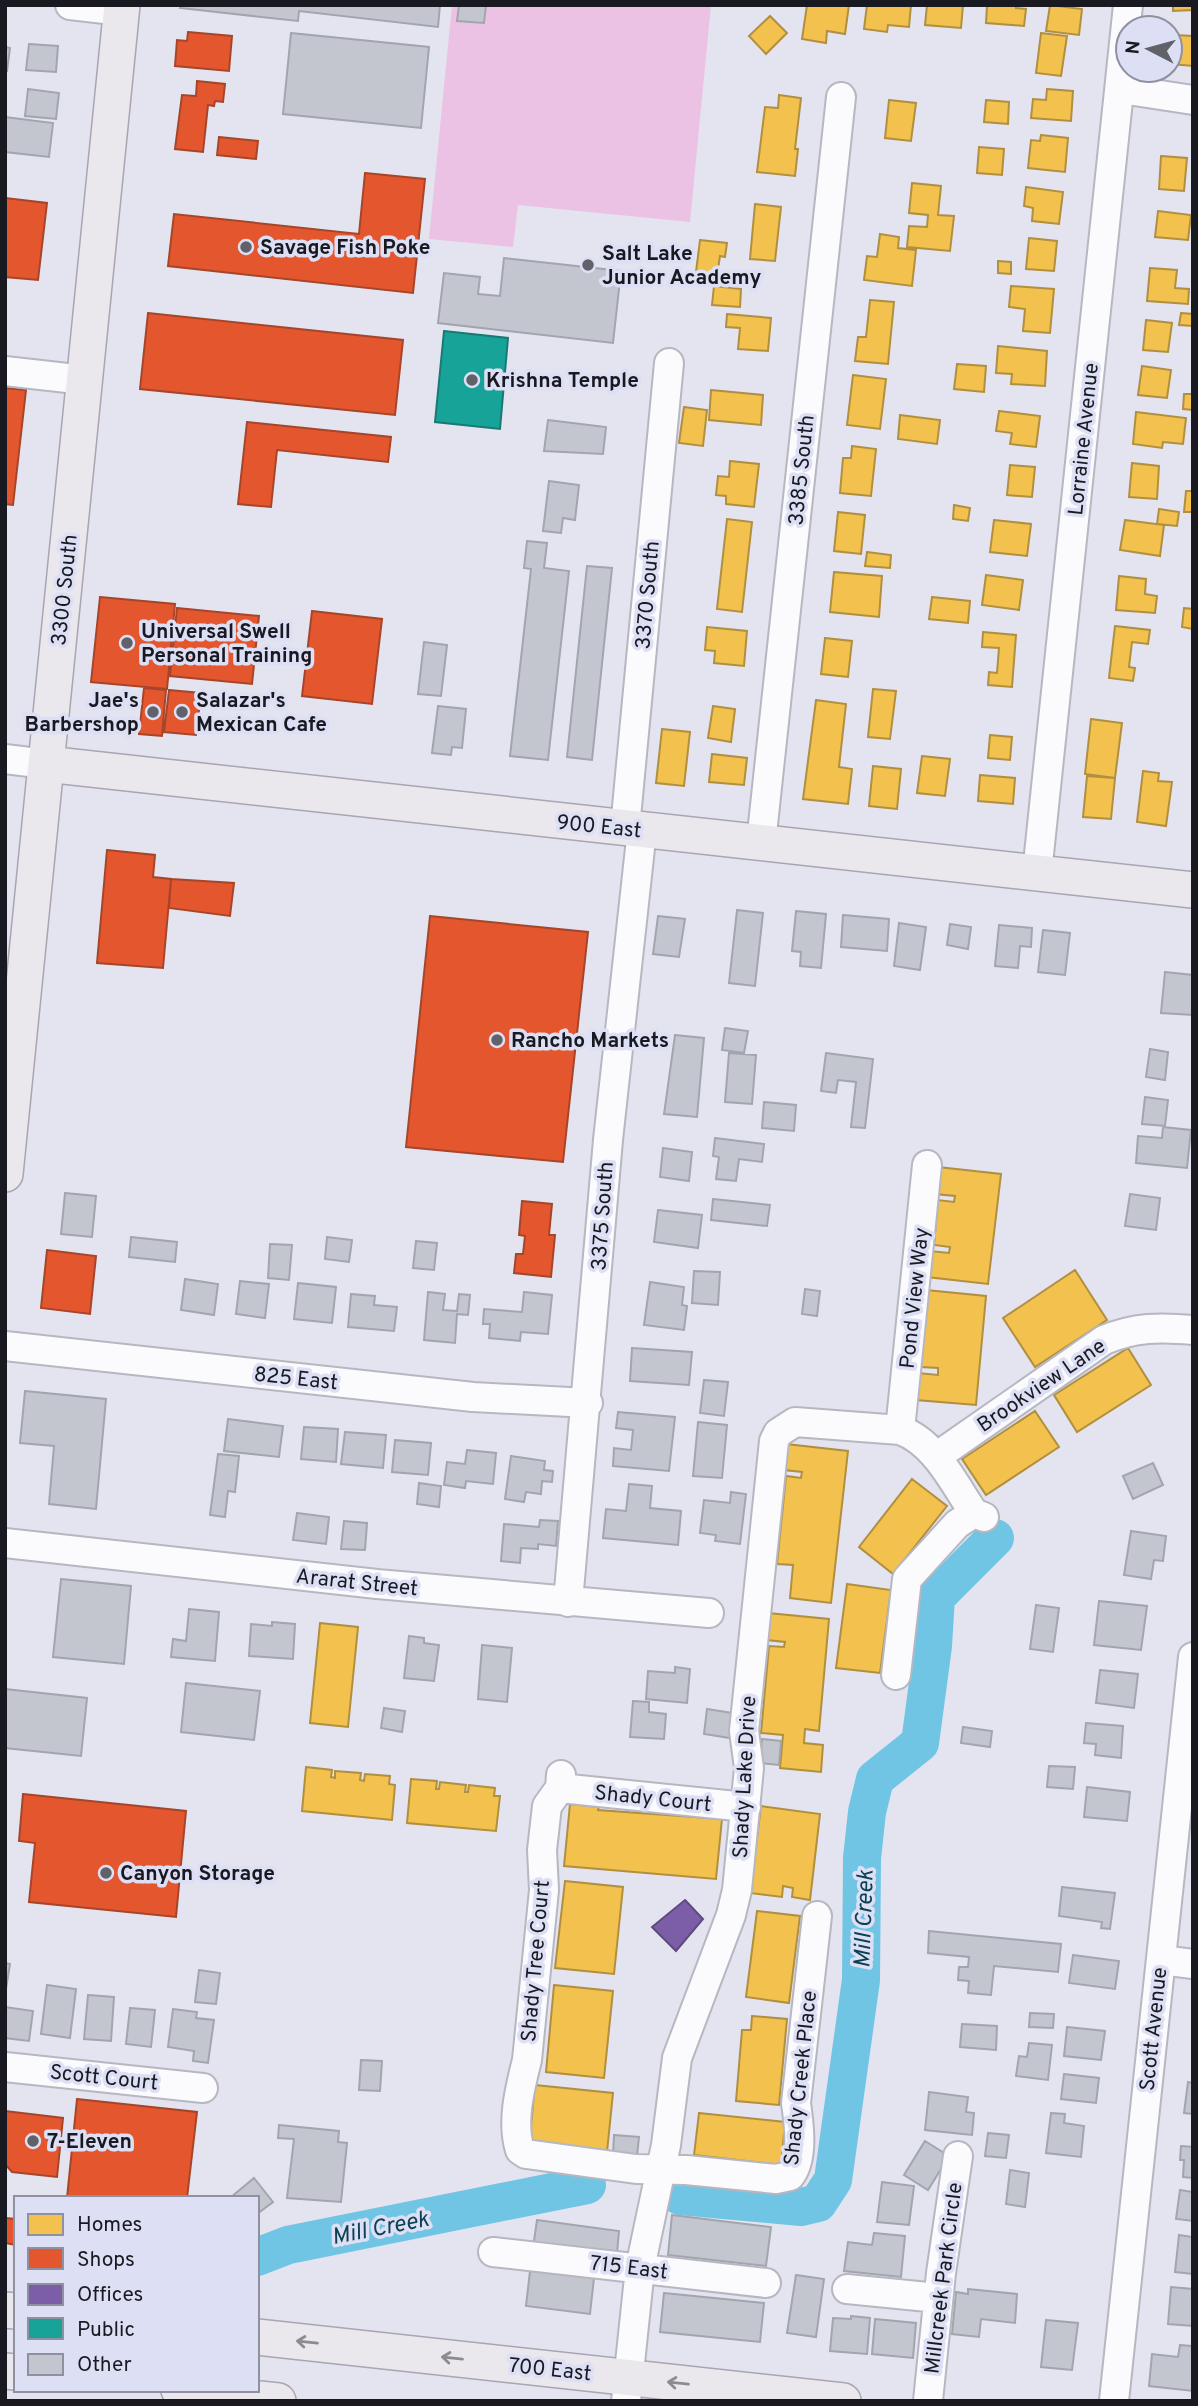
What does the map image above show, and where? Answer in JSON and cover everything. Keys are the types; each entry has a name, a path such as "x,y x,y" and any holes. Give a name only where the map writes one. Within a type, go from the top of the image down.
{"main road":[{"name":"3300 South","path":"5,1174 122,8"},
{"name":"900 East","path":"46,764 1193,890"},
{"name":"700 East","path":"259,2337 627,2389 843,2401"},
{"path":"197,2392 278,2401"}],"street":[{"path":"70,5 122,8"},
{"name":"Lorraine Avenue","path":"1037,873 1128,5"},
{"path":"1121,89 1193,100"},
{"name":"3385 South","path":"761,843 841,97"},
{"name":"3370 South","path":"634,829 669,363"},
{"path":"5,371 85,380"},
{"name":"900 East","path":"5,759 46,764"},
{"name":"3375 South","path":"568,1602 588,1403 634,829"},
{"name":"Pond View Way","path":"900,1430 927,1165"},
{"name":"Brookview Lane","path":"936,1457 1104,1340 1132,1329 1149,1327 1193,1330"},
{"name":"825 East","path":"5,1346 473,1397 588,1403"},
{"name":"Shady Lake Drive","path":"627,2389 640,2268 661,2169 677,2058 731,1915 746,1807 749,1768 744,1731 774,1441 778,1433 795,1422 900,1430"},
{"path":"896,1675 907,1579 957,1524 979,1515 936,1457 912,1434 900,1430"},
{"name":"Ararat Street","path":"5,1544 377,1584 709,1613"},
{"name":"Scott Avenue","path":"1114,2401 1193,1657"},
{"name":"Shady Court","path":"560,1782 746,1807"},
{"name":"Shady Tree Court","path":"520,2150 517,2128 520,2087 527,2060 544,1890 542,1850 547,1806 560,1782"},
{"name":"Shady Creek Place","path":"520,2150 533,2156 661,2169 776,2179 790,2176 794,2171 800,2128 796,2103 817,1916"},
{"path":"1160,1960 1193,1964"},
{"name":"Scott Court","path":"5,2067 202,2088"},
{"name":"Millcreek Park Circle","path":"928,2401 938,2298 958,2156"},
{"name":"715 East","path":"493,2252 766,2283"},
{"path":"847,2289 938,2298"}],"shaded area":[{"path":"452,5 711,5 690,222 518,205 513,247 429,239"}],"building: Homes":[{"path":"807,5 849,5 845,34 827,31 826,43 802,39"},
{"path":"867,5 911,5 909,27 888,25 887,32 864,29"},
{"path":"927,5 963,5 961,28 925,25"},
{"path":"987,5 1016,5 1016,8 1026,9 1024,26 986,23"},
{"path":"1050,5 1082,9 1079,35 1046,31"},
{"path":"1173,5 1193,5 1193,10 1173,11"},
{"path":"770,16 787,33 766,54 749,36"},
{"path":"1041,33 1067,36 1061,76 1036,73"},
{"path":"1184,36 1193,36 1193,66 1184,65"},
{"path":"1047,89 1073,91 1071,121 1031,118 1033,99 1046,100"},
{"path":"779,95 801,98 795,176 757,172 765,107 778,108"},
{"path":"889,100 916,103 911,141 885,138"},
{"path":"986,100 1009,102 1008,124 984,122"},
{"path":"1041,135 1068,138 1065,172 1028,168 1031,140 1040,141"},
{"path":"979,147 1004,149 1002,175 977,173"},
{"path":"1161,156 1187,158 1184,191 1159,189"},
{"path":"912,183 941,186 938,215 954,216 950,251 907,247 909,226 927,227 928,215 909,213"},
{"path":"1026,187 1063,192 1059,224 1032,221 1033,208 1024,206"},
{"path":"755,204 781,207 775,261 750,259"},
{"path":"1158,211 1191,215 1188,240 1155,237"},
{"path":"880,234 899,237 898,248 916,250 912,286 864,280 867,256 877,257"},
{"path":"1029,238 1057,241 1054,271 1026,269"},
{"path":"700,240 727,243 725,257 720,256 716,282 695,280"},
{"path":"998,261 1011,262 1011,274 998,273"},
{"path":"1150,268 1177,270 1175,288 1189,289 1188,304 1147,301"},
{"path":"714,286 741,289 740,307 712,305"},
{"path":"1011,286 1054,289 1050,333 1023,331 1025,309 1009,307"},
{"path":"870,300 894,302 888,364 855,361 858,337 866,337"},
{"path":"1181,313 1193,314 1193,326 1179,325"},
{"path":"727,314 771,318 768,351 738,349 740,328 726,327"},
{"path":"1146,320 1172,323 1168,352 1143,350"},
{"path":"998,346 1047,351 1045,386 1011,384 1012,374 996,373"},
{"path":"957,364 986,366 984,392 954,389"},
{"path":"1142,366 1171,370 1167,398 1138,395"},
{"path":"853,375 886,379 880,429 847,425"},
{"path":"711,390 763,395 761,425 709,420"},
{"path":"1184,394 1193,394 1193,410 1183,409"},
{"path":"684,407 707,410 703,446 679,443"},
{"path":"999,411 1040,416 1036,447 1010,444 1012,433 996,431"},
{"path":"1136,412 1186,418 1183,444 1163,442 1162,448 1133,444"},
{"path":"900,415 940,420 937,444 898,439"},
{"path":"852,446 876,449 871,496 840,493 843,458 851,458"},
{"path":"730,461 759,464 754,507 726,504 726,496 716,495 718,476 729,477"},
{"path":"1132,463 1159,466 1157,499 1129,497"},
{"path":"1010,465 1035,467 1032,497 1007,495"},
{"path":"1186,491 1193,491 1193,512 1184,512"},
{"path":"954,505 970,508 968,521 953,519"},
{"path":"1159,509 1179,512 1177,526 1157,524"},
{"path":"838,512 865,515 861,554 834,551"},
{"path":"727,519 752,522 742,612 717,609"},
{"path":"994,520 1031,524 1027,556 990,552"},
{"path":"1125,520 1164,525 1160,556 1120,550"},
{"path":"867,552 891,555 890,568 865,566"},
{"path":"834,572 882,576 879,617 830,612"},
{"path":"986,575 1023,580 1019,610 982,605"},
{"path":"1119,576 1146,579 1145,594 1157,596 1155,613 1116,610"},
{"path":"932,597 970,601 968,623 929,619"},
{"path":"1184,608 1193,609 1193,629 1182,627"},
{"path":"1115,626 1150,630 1148,644 1132,642 1129,667 1135,668 1133,681 1109,678"},
{"path":"707,627 747,631 744,666 714,663 715,651 705,650"},
{"path":"983,632 1016,635 1012,687 988,685 989,672 997,673 999,648 982,647"},
{"path":"825,638 852,641 848,677 821,674"},
{"path":"873,689 896,691 890,739 868,737"},
{"path":"816,700 846,704 839,767 852,769 848,804 803,799"},
{"path":"713,706 735,709 731,742 708,738"},
{"path":"1091,719 1122,723 1115,778 1085,774"},
{"path":"662,729 690,732 684,786 656,783"},
{"path":"990,735 1012,737 1010,760 988,758"},
{"path":"712,754 747,758 744,785 709,782"},
{"path":"922,756 950,759 945,796 917,793"},
{"path":"873,766 901,769 897,809 869,806"},
{"path":"1143,771 1159,773 1158,781 1172,782 1166,826 1137,822"},
{"path":"980,775 1015,778 1013,804 978,801"},
{"path":"1087,776 1115,778 1111,819 1083,817"},
{"path":"938,1167 1001,1174 988,1284 927,1277 930,1251 949,1253 950,1247 934,1245 938,1200 954,1202 955,1196 935,1194"},
{"path":"1075,1270 1107,1320 1035,1367 1003,1318"},
{"path":"926,1290 986,1296 976,1405 916,1400 918,1373 938,1375 938,1368 921,1367"},
{"path":"1128,1348 1151,1385 1077,1432 1054,1395"},
{"path":"1035,1411 1059,1447 986,1495 962,1459"},
{"path":"786,1444 848,1451 831,1603 790,1598 793,1565 777,1564 786,1476 801,1478 802,1472 784,1470"},
{"path":"912,1479 947,1506 893,1574 859,1547"},
{"path":"847,1584 891,1590 880,1673 836,1668"},
{"path":"768,1613 829,1619 819,1731 805,1729 804,1743 823,1745 821,1772 780,1768 783,1735 761,1733 769,1646 784,1647 785,1642 766,1640"},
{"path":"320,1623 358,1627 348,1727 310,1723"},
{"path":"306,1767 332,1770 331,1777 335,1778 335,1771 361,1773 360,1780 364,1781 365,1774 390,1776 389,1784 395,1785 392,1820 302,1811"},
{"path":"411,1779 437,1781 436,1789 439,1789 440,1782 466,1785 465,1792 468,1792 469,1785 495,1788 494,1796 500,1796 496,1831 407,1823"},
{"path":"570,1804 599,1807 598,1810 722,1819 716,1879 564,1866"},
{"path":"761,1806 820,1814 810,1900 792,1897 793,1888 783,1886 782,1897 750,1893"},
{"path":"565,1881 623,1887 614,1974 555,1968"},
{"path":"757,1911 800,1916 789,2003 746,1997"},
{"path":"554,1985 613,1991 604,2078 546,2072"},
{"path":"752,2016 787,2019 779,2105 736,2101 742,2030 751,2030"},
{"path":"535,2085 613,2093 607,2152 529,2145"},
{"path":"699,2113 785,2122 781,2165 694,2155"}],"building: Shops":[{"path":"188,32 232,36 229,71 175,66 177,40 187,41"},
{"path":"197,81 225,84 223,102 215,101 214,106 208,105 203,152 175,149 182,95 196,96"},
{"path":"219,137 258,141 256,159 217,155"},
{"path":"365,173 425,179 413,293 168,266 174,214 359,234"},
{"path":"5,198 47,203 38,280 5,277"},
{"path":"148,313 403,340 395,415 140,389"},
{"path":"5,388 26,390 13,505 5,504"},
{"path":"247,422 391,437 388,462 277,450 271,507 238,504"},
{"path":"100,597 175,604 167,689 91,682"},
{"path":"177,608 259,616 252,684 170,676"},
{"path":"312,611 382,619 372,704 302,696"},
{"name":"Jae's Barbershop","path":"144,688 166,690 162,736 139,734"},
{"name":"Salazar's Mexican Cafe","path":"169,690 201,693 196,735 164,732"},
{"path":"107,850 155,855 153,877 171,879 163,968 97,963"},
{"path":"171,879 234,883 230,916 169,908"},
{"name":"Rancho Markets","path":"430,916 588,932 563,1162 406,1147"},
{"path":"522,1201 552,1204 549,1235 555,1235 551,1277 514,1273 516,1254 523,1254 525,1236 519,1235"},
{"path":"47,1250 96,1256 90,1314 41,1308"},
{"name":"Canyon Storage","path":"23,1794 186,1811 176,1917 29,1902 35,1843 19,1841"},
{"path":"77,2099 197,2112 187,2196 67,2196"},
{"name":"7-Eleven","path":"5,2111 63,2118 57,2177 12,2172 5,2164"},
{"path":"5,2218 14,2219 14,2245 5,2243"}],"building: Offices":[{"path":"685,1900 703,1919 676,1951 652,1927"}],"building: Public":[{"name":"Krishna Temple","path":"444,331 508,338 500,429 435,422"}],"building: Other":[{"path":"181,5 440,5 438,27 299,11 298,21 180,8"},
{"path":"459,5 486,5 484,23 457,21"},
{"path":"291,33 429,47 421,128 283,114"},
{"path":"29,44 58,46 56,72 26,70"},
{"path":"5,47 10,48 7,71 5,71"},
{"path":"28,89 59,93 56,119 25,116"},
{"path":"5,117 53,123 49,157 5,152"},
{"path":"504,258 621,271 613,343 438,323 444,273 480,277 478,294 500,296"},
{"path":"548,420 606,427 603,454 544,451"},
{"path":"549,481 579,485 575,520 563,518 561,533 543,531"},
{"path":"527,541 547,543 544,568 569,571 548,760 510,756 531,569 524,568"},
{"path":"587,566 612,568 592,760 567,757"},
{"path":"424,642 447,645 441,696 418,694"},
{"path":"438,706 466,709 462,748 452,747 451,755 432,753"},
{"path":"737,910 763,913 755,986 729,983"},
{"path":"796,911 826,914 821,968 800,966 801,952 792,951"},
{"path":"843,915 889,919 887,951 841,947"},
{"path":"658,916 685,919 679,957 653,954"},
{"path":"899,923 926,927 920,970 894,966"},
{"path":"950,924 971,927 968,949 947,945"},
{"path":"999,925 1032,928 1031,947 1020,946 1018,968 995,966"},
{"path":"1043,930 1070,933 1065,975 1038,972"},
{"path":"1165,972 1193,975 1193,1015 1161,1013"},
{"path":"725,1028 748,1031 744,1053 722,1050"},
{"path":"675,1035 704,1038 697,1117 664,1114"},
{"path":"1150,1049 1168,1052 1165,1080 1146,1077"},
{"path":"729,1053 756,1055 752,1104 725,1102"},
{"path":"826,1053 873,1059 865,1128 851,1127 856,1082 838,1080 836,1093 821,1091"},
{"path":"1145,1097 1168,1100 1165,1126 1142,1124"},
{"path":"764,1102 796,1105 794,1131 762,1128"},
{"path":"1163,1127 1191,1130 1187,1168 1136,1163 1138,1136 1162,1138"},
{"path":"715,1138 764,1144 762,1162 739,1159 736,1181 716,1179 719,1157 713,1156"},
{"path":"663,1148 692,1152 689,1181 660,1177"},
{"path":"65,1193 96,1196 92,1237 61,1234"},
{"path":"1130,1194 1160,1198 1156,1230 1125,1226"},
{"path":"713,1199 770,1205 767,1226 711,1220"},
{"path":"658,1210 702,1215 698,1248 654,1242"},
{"path":"131,1237 177,1242 175,1262 129,1257"},
{"path":"327,1237 352,1240 349,1262 325,1259"},
{"path":"416,1241 437,1243 434,1270 413,1268"},
{"path":"270,1244 292,1245 289,1280 268,1278"},
{"path":"694,1271 720,1272 718,1305 692,1303"},
{"path":"185,1279 218,1284 214,1315 181,1310"},
{"path":"240,1281 269,1284 265,1318 236,1314"},
{"path":"650,1282 684,1287 682,1305 687,1306 684,1330 644,1325"},
{"path":"298,1283 336,1287 332,1323 294,1319"},
{"path":"805,1289 820,1291 817,1316 802,1314"},
{"path":"428,1292 445,1294 443,1310 457,1311 459,1294 470,1295 468,1315 457,1314 455,1343 424,1340"},
{"path":"524,1292 552,1295 548,1334 521,1332 520,1341 489,1338 490,1324 483,1324 484,1309 522,1312"},
{"path":"351,1294 375,1296 374,1305 397,1307 394,1331 348,1327"},
{"path":"632,1348 692,1352 689,1385 630,1381"},
{"path":"704,1380 728,1382 724,1416 700,1413"},
{"path":"25,1391 106,1399 96,1509 49,1504 54,1446 20,1443"},
{"path":"618,1412 675,1417 669,1471 613,1466 614,1448 631,1450 633,1430 616,1428"},
{"path":"228,1419 283,1426 279,1457 224,1451"},
{"path":"698,1422 727,1425 722,1478 693,1476"},
{"path":"304,1427 338,1429 336,1462 301,1459"},
{"path":"345,1432 386,1435 383,1468 341,1464"},
{"path":"395,1440 431,1443 428,1475 392,1472"},
{"path":"467,1450 496,1453 493,1484 466,1481 465,1488 444,1485 447,1462 465,1464"},
{"path":"218,1454 239,1456 235,1492 228,1491 225,1517 210,1515"},
{"path":"511,1456 545,1461 544,1470 553,1471 552,1482 542,1481 541,1494 526,1492 524,1502 505,1499"},
{"path":"1153,1463 1163,1485 1133,1499 1123,1476"},
{"path":"419,1483 441,1486 439,1507 417,1504"},
{"path":"629,1484 652,1486 650,1508 681,1511 678,1545 603,1538 606,1509 626,1511"},
{"path":"731,1492 746,1494 740,1544 715,1541 716,1535 700,1533 704,1500 730,1503"},
{"path":"297,1513 329,1517 326,1544 293,1540"},
{"path":"540,1520 558,1521 556,1546 538,1544 538,1549 521,1548 520,1563 501,1561 504,1524 539,1527"},
{"path":"344,1521 367,1523 365,1550 341,1549"},
{"path":"1131,1531 1166,1536 1163,1561 1154,1560 1151,1579 1124,1575"},
{"path":"61,1579 131,1586 124,1664 53,1657"},
{"path":"1099,1601 1147,1606 1141,1650 1094,1645"},
{"path":"1036,1605 1059,1608 1053,1652 1030,1649"},
{"path":"189,1609 219,1612 215,1661 171,1657 173,1639 186,1641"},
{"path":"272,1622 295,1624 293,1659 249,1656 251,1624 272,1626"},
{"path":"409,1636 424,1638 424,1643 439,1645 434,1681 404,1678"},
{"path":"482,1645 512,1648 507,1702 478,1699"},
{"path":"675,1667 690,1669 687,1703 646,1699 648,1671 675,1673"},
{"path":"1100,1670 1138,1674 1134,1708 1096,1703"},
{"path":"186,1683 260,1691 254,1740 181,1732"},
{"path":"5,1689 87,1698 81,1756 5,1748"},
{"path":"633,1701 649,1702 649,1712 666,1714 664,1739 630,1737"},
{"path":"384,1708 405,1711 402,1732 381,1728"},
{"path":"707,1709 733,1713 730,1738 704,1734"},
{"path":"1086,1723 1123,1726 1121,1758 1095,1755 1096,1744 1084,1743"},
{"path":"963,1727 992,1731 990,1747 961,1743"},
{"path":"762,1739 781,1741 779,1765 760,1763"},
{"path":"1049,1766 1075,1767 1073,1789 1047,1787"},
{"path":"1087,1787 1130,1792 1127,1821 1084,1817"},
{"path":"1062,1887 1115,1893 1110,1929 1101,1928 1102,1922 1059,1916"},
{"path":"929,1931 1061,1944 1058,1972 994,1966 991,1995 968,1993 969,1981 958,1980 959,1967 968,1967 969,1957 928,1953"},
{"path":"1073,1955 1119,1961 1115,1989 1069,1983"},
{"path":"5,1963 10,1964 6,1989 5,1989"},
{"path":"199,1970 220,1973 216,2004 195,2002"},
{"path":"47,1985 76,1989 70,2038 41,2034"},
{"path":"88,1995 114,1997 111,2041 84,2039"},
{"path":"5,2007 33,2011 29,2041 5,2038"},
{"path":"130,2008 155,2010 151,2047 126,2044"},
{"path":"173,2009 197,2012 196,2018 214,2020 208,2063 193,2061 194,2051 168,2047"},
{"path":"1030,2013 1054,2014 1053,2028 1029,2027"},
{"path":"962,2024 997,2026 996,2050 960,2047"},
{"path":"1067,2027 1105,2031 1101,2060 1064,2056"},
{"path":"1029,2043 1052,2045 1048,2080 1016,2076 1019,2056 1027,2057"},
{"path":"361,2060 382,2061 380,2091 359,2090"},
{"path":"1064,2074 1099,2078 1096,2103 1061,2099"},
{"path":"1188,2082 1193,2083 1193,2114 1184,2113"},
{"path":"929,2092 968,2097 966,2112 974,2113 972,2135 925,2130"},
{"path":"1051,2113 1065,2114 1064,2123 1084,2126 1081,2157 1046,2153"},
{"path":"279,2125 339,2131 338,2142 347,2143 341,2202 287,2198 294,2139 278,2138"},
{"path":"988,2133 1009,2135 1006,2158 985,2156"},
{"path":"614,2135 639,2137 637,2156 613,2155"},
{"path":"925,2141 949,2156 928,2190 904,2175"},
{"path":"1181,2146 1193,2147 1193,2178 1183,2177"},
{"path":"1010,2170 1029,2173 1025,2207 1006,2204"},
{"path":"254,2178 273,2202 259,2212 259,2196 232,2196"},
{"path":"882,2182 914,2186 909,2225 877,2222"},
{"path":"1180,2190 1193,2192 1193,2221 1176,2219"},
{"path":"672,2215 771,2227 766,2266 668,2255"},
{"path":"537,2220 619,2231 617,2253 550,2244 549,2250 533,2248"},
{"path":"874,2233 905,2236 901,2277 844,2271 848,2242 872,2245"},
{"path":"1179,2235 1193,2237 1193,2274 1175,2272"},
{"path":"530,2271 594,2278 590,2314 526,2306"},
{"path":"796,2275 824,2279 816,2337 787,2333"},
{"path":"1171,2287 1193,2289 1193,2326 1168,2324"},
{"path":"968,2289 1017,2294 1015,2323 981,2319 979,2337 952,2334 956,2292 968,2294"},
{"path":"664,2293 764,2303 760,2342 660,2332"},
{"path":"851,2316 870,2318 867,2354 830,2351 833,2318 851,2319"},
{"path":"875,2319 916,2323 913,2358 872,2354"},
{"path":"1046,2320 1078,2323 1072,2370 1041,2367"},
{"path":"1180,2345 1191,2346 1193,2351 1193,2391 1149,2386 1152,2354 1178,2357"}],"waterway":[{"name":"Mill Creek","path":"680,2196 801,2207 818,2203 833,2180 861,1980 862,1858 867,1812 875,1779 920,1743 933,1646 936,1597 995,1538"},
{"name":"Mill Creek","path":"259,2256 288,2245 587,2185"}],"place":[{"name":"Savage Fish Poke","path":"246,247"},
{"name":"Salt Lake Junior Academy","path":"588,265"},
{"name":"Krishna Temple","path":"472,380"},
{"name":"Universal Swell Personal Training","path":"127,643"},
{"name":"Jae's Barbershop","path":"153,712"},
{"name":"Salazar's Mexican Cafe","path":"182,712"},
{"name":"Rancho Markets","path":"497,1040"},
{"name":"Canyon Storage","path":"106,1873"},
{"name":"7-Eleven","path":"33,2141"}]}
